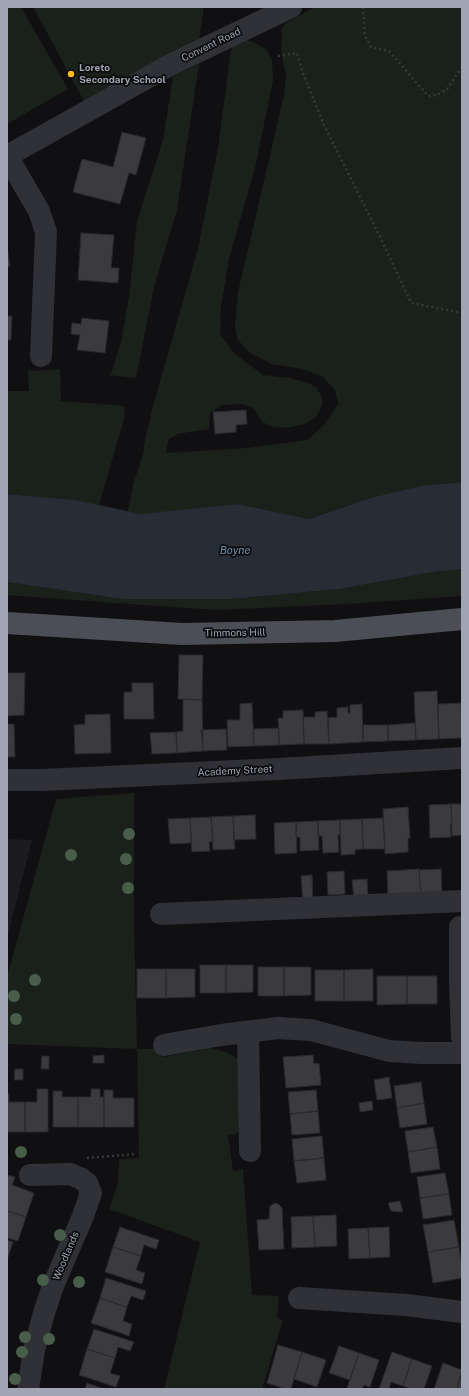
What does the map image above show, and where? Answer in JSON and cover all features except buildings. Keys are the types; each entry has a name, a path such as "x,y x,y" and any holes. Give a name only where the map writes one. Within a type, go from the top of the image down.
{"main road":[{"name":"Timmons Hill","path":"7,623 182,634 335,631 462,620"}],"street":[{"name":"Convent Road","path":"7,156 170,65 291,7"},
{"path":"7,156 40,211 46,232 41,356"},
{"name":"Academy Street","path":"7,780 271,769 462,758"},
{"path":"161,914 462,901"},
{"path":"460,927 462,1037"},
{"path":"164,1045 221,1035 278,1028 311,1030 389,1051 462,1053"},
{"path":"248,1032 250,1151"},
{"name":"Woodlands","path":"28,1389 34,1350 44,1313 53,1286 83,1216 91,1193 87,1183 70,1174 30,1175"},
{"path":"299,1298 406,1305 462,1312"}],"path":[{"path":"363,7 364,36 371,47 389,51 428,96 437,95 447,89 462,67"},
{"path":"278,56 298,53 303,73 324,125 411,303 462,313"}],"shaded area":[{"path":"7,7 21,7 68,89 7,124"},
{"path":"33,7 204,7 199,40 84,101"},
{"path":"315,7 462,7 462,482 420,486 370,498 309,519 238,504 142,515 128,511 134,481 143,455 153,406 198,249 218,148 230,57 233,42 240,38 253,42 266,49 272,60 273,81 255,168 229,259 221,307 220,334 234,353 263,375 290,378 308,383 316,387 320,393 323,403 316,417 305,424 275,428 262,422 254,409 243,404 222,405 210,413 209,429 177,434 168,440 166,453 247,448 307,440 324,425 338,404 335,390 323,377 302,369 272,364 250,353 237,339 235,325 238,292 284,95 286,76 281,51 281,29 286,23"},
{"path":"199,64 177,210 154,287 136,378 110,375 121,342 129,297 137,221 163,140 173,76"},
{"path":"60,369 61,401 125,406 124,419 99,505 76,500 7,494 7,391 29,391 28,371"},
{"path":"462,569 462,596 346,604 218,610 7,595 7,582 122,599 232,599 339,589 434,572"},
{"path":"134,793 134,924 137,1049 7,1044 7,977 56,799"},
{"path":"7,839 32,840 7,939"},
{"path":"210,1048 230,1054 237,1058 240,1063 240,1129 236,1134 228,1135 233,1171 243,1169 252,1295 279,1296 277,1318 283,1320 262,1389 164,1389 200,1242 109,1209 118,1183 119,1159 139,1158 137,1049 162,1049 164,1057"}],"water":[{"name":"Boyne","path":"462,482 462,569 434,572 339,589 232,599 122,599 7,582 7,494 76,500 141,514 238,504 309,519 370,498 420,486"}],"place":[{"name":"Loreto Secondary School","path":"71,74"}]}
